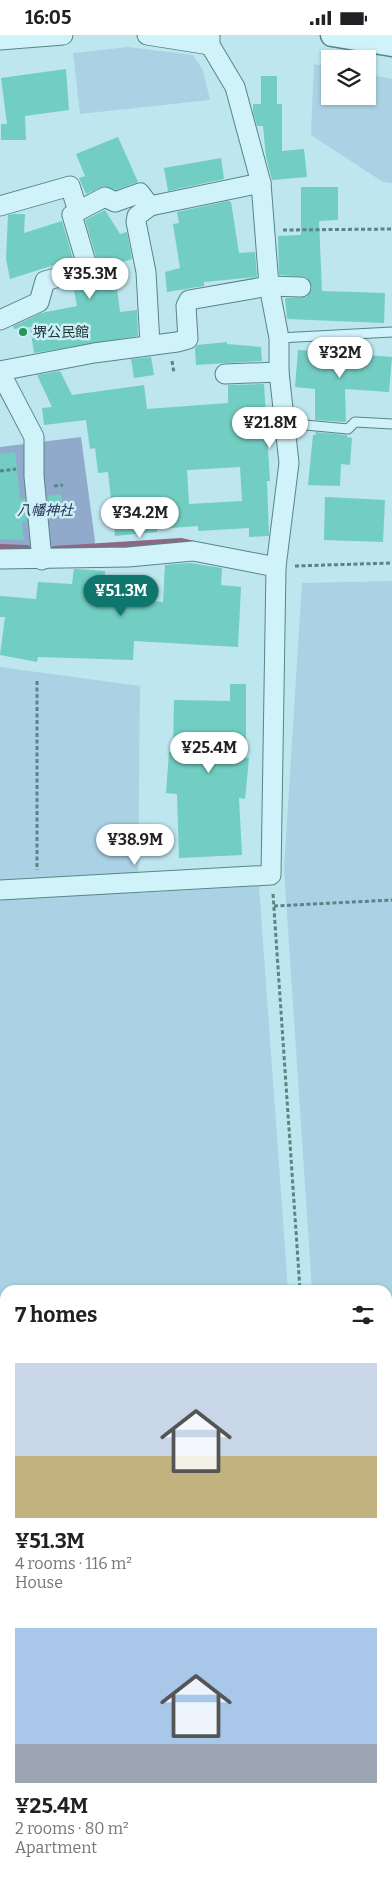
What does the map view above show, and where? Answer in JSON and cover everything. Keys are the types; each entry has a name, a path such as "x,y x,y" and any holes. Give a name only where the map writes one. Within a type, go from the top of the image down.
{"street":[{"path":"0,40 63,35"},
{"path":"0,890 271,875 276,567 289,463 279,372 279,337 269,286 261,183 235,87 210,40 147,35"},
{"path":"332,35 392,45"},
{"path":"150,344 146,272 136,222 137,216 150,206 261,183"},
{"path":"0,206 70,186 78,211"},
{"path":"0,320 39,302 45,281 88,269 72,215 105,197 115,202 140,193 150,206"},
{"path":"42,560 34,476 34,437 0,372 150,344 178,343 188,339 186,306 189,301 269,286 301,287"},
{"path":"225,374 279,372"},
{"path":"0,559 42,560 193,551 276,567"}],"lane":[{"path":"279,337 392,332"},
{"path":"284,423 348,429 355,422 392,424"}],"path":[{"path":"264,231 392,229"},
{"path":"276,567 392,563"},
{"path":"37,681 37,888"},
{"path":"271,875 300,1285"},
{"path":"274,906 392,900"}],"shaded area":[{"path":"128,47 193,55 203,70 210,100 80,114 73,53"},
{"path":"314,64 321,65 321,105 376,105 376,76 392,79 392,183 383,182 311,135"},
{"path":"392,581 392,1285 312,1285 284,869 302,583"},
{"path":"0,667 140,686 138,893 259,886 288,1285 0,1285"}],"green space":[{"name":"八幡神社","path":"81,437 95,541 91,554 0,555 0,447"}],"building":[{"path":"66,69 69,110 25,116 26,140 1,140 1,124 7,124 1,78"},
{"path":"261,76 277,76 277,104 282,104 282,151 304,149 307,177 272,180 266,157 263,126 257,126 253,112 253,104 261,104"},
{"path":"118,137 138,182 116,190 104,186 86,194 79,178 85,176 76,154"},
{"path":"221,158 224,179 168,191 164,168"},
{"path":"301,187 338,187 338,220 319,221 322,291 385,293 384,323 287,319 285,298 306,297 312,288 306,277 279,275 278,236 301,235"},
{"path":"228,201 231,202 239,253 255,252 257,277 204,282 204,286 167,292 165,272 180,268 173,224 179,223 177,212"},
{"path":"105,210 120,234 127,232 132,259 114,265 120,312 137,310 138,336 34,353 30,327 14,329 13,326 41,313 77,306 74,291 102,287 99,266 85,220"},
{"path":"25,214 24,233 62,221 73,259 10,279 6,259 8,215"},
{"path":"227,342 227,344 261,347 262,361 196,365 195,348 197,345"},
{"path":"298,350 392,357 389,392 345,389 346,422 315,420 315,389 295,387"},
{"path":"151,357 154,375 134,378 131,359"},
{"path":"60,371 72,395 144,385 147,409 228,403 228,385 264,384 270,481 267,481 269,536 249,537 249,528 198,531 198,526 157,529 157,532 115,536 108,472 98,473 95,448 90,449 86,420 44,425 42,408 52,407 37,375","holes":["240,467 242,501 189,504 187,470"]},
{"path":"315,432 347,435 347,437 352,438 350,465 341,464 340,486 308,485 313,435 316,435"},
{"name":"八幡神社","path":"15,452 20,499 25,498 27,521 22,522 24,540 0,539 0,454"},
{"path":"61,494 64,516 49,518 47,496"},
{"path":"325,497 385,500 383,542 324,540"},
{"path":"190,563 222,568 221,585 241,587 238,647 134,641 133,660 38,657 37,662 0,655 5,617 0,617 0,596 36,599 38,582 72,584 74,569 76,569 105,571 103,597 163,602 165,565"},
{"path":"230,684 246,684 246,758 249,758 245,799 239,798 242,855 179,858 177,794 166,793 169,752 173,752 174,700 230,701"}],"waterway":[{"path":"54,549 181,541 194,544"},
{"path":"0,547 27,548"}],"place":[{"name":"堺公民館","path":"23,332"}]}
